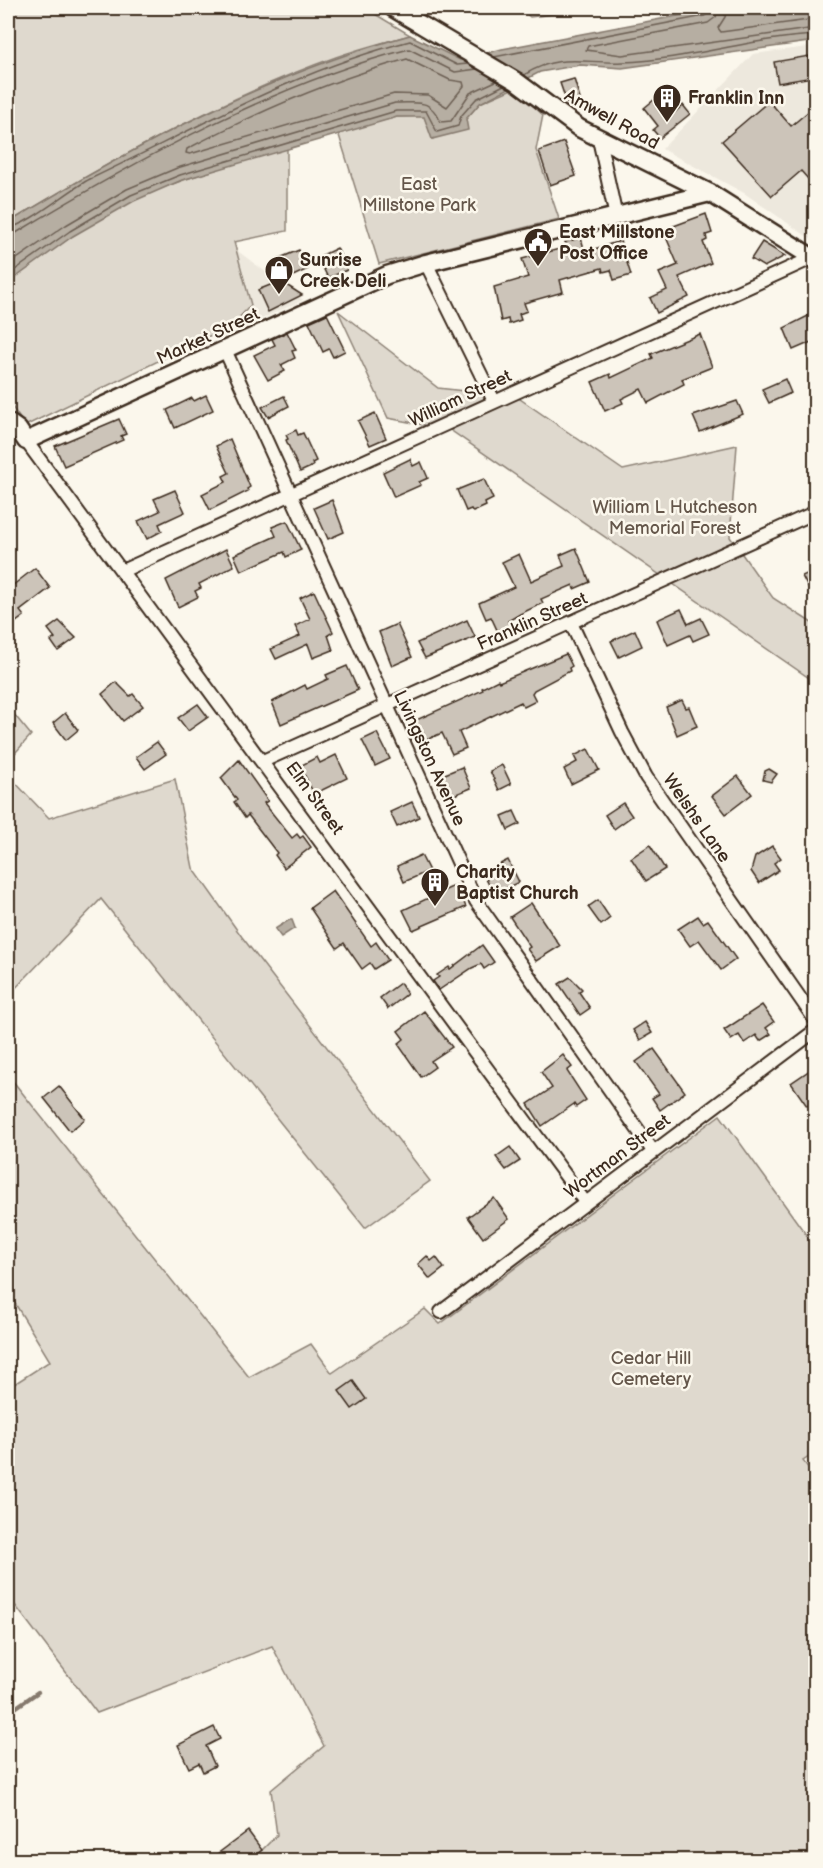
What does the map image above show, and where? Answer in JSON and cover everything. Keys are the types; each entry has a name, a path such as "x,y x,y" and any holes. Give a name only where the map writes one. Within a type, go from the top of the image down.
{"street":[{"name":"Amwell Road","path":"393,8 516,81 560,115 599,139 710,193 814,259"},
{"path":"599,139 616,217"},
{"name":"Market Street","path":"26,441 387,275 426,263 710,193"},
{"name":"William Street","path":"122,571 494,401 814,259"},
{"path":"426,263 494,401"},
{"name":"Livingston Avenue","path":"225,350 386,706 488,921 653,1151"},
{"name":"Elm Street","path":"8,422 18,429 585,1202"},
{"name":"Franklin Street","path":"263,761 816,512"},
{"name":"Welshs Lane","path":"571,623 622,732 646,777 816,1020"},
{"name":"Wortman Street","path":"441,1311 816,1030"}],"shaded area":[{"path":"815,46 815,242 744,193 662,149 753,54"},
{"path":"231,246 303,300 257,321"}],"green space":[{"path":"8,8 365,8 410,35 336,57 252,91 127,154 8,223"},
{"path":"520,8 600,8 530,17"},
{"name":"East Millstone Park","path":"514,88 543,115 536,150 559,219 379,264 338,132 397,117 424,116 433,139 466,119 480,103"},
{"path":"287,148 287,231 234,242 251,305 232,325 25,426 8,401 8,283 69,238 135,200 191,178"},
{"name":"William L Hutcheson Memorial Forest","path":"338,311 438,388 517,397 623,470 737,445 730,537 773,598 815,625 815,682 450,430 388,418"},
{"path":"8,707 31,735 8,761"},
{"path":"8,775 49,818 175,779 193,868 242,937 430,1181 365,1228 101,899 8,996"},
{"name":"Cedar Hill Cemetery","path":"8,1075 249,1377 311,1344 332,1373 425,1309 440,1324 720,1115 815,1247 815,1453 803,1461 816,1478 815,1860 252,1860 277,1835 271,1790 324,1746 272,1646 97,1713 8,1596 8,1388 50,1361 8,1292"}],"water":[{"path":"719,8 815,8 815,41 622,68 580,65 540,72 480,103 466,119 468,130 432,139 424,117 397,117 182,180 134,201 73,236 8,283 8,223 153,140 254,91 305,70 410,35 460,60 502,49"},
{"path":"292,920 295,928 281,937 275,929"}],"building":[{"path":"809,56 813,77 778,83 774,62"},
{"path":"574,79 580,99 567,103 560,83"},
{"name":"Franklin Inn","path":"661,94 675,112 683,105 690,114 660,138 653,130 658,126 644,108"},
{"path":"769,101 791,126 816,105 816,188 801,171 772,196 722,141"},
{"path":"564,142 576,176 550,185 539,151"},
{"path":"706,214 712,233 706,235 707,240 703,242 711,263 679,277 689,297 657,313 650,298 667,290 659,273 678,265 663,230"},
{"path":"581,238 585,252 620,241 631,275 614,280 611,270 603,272 602,268 560,280 563,292 524,303 527,311 519,314 521,320 509,324 508,319 501,321 494,287 528,277 522,259 567,247 565,242"},
{"path":"762,242 785,256 764,267 751,259"},
{"path":"337,248 347,270 328,278 318,257"},
{"path":"299,250 308,269 289,278 280,258"},
{"name":"Sunrise Creek Deli","path":"280,281 302,295 268,312 258,290"},
{"path":"816,312 816,340 793,350 784,328"},
{"path":"327,314 345,351 333,357 329,349 323,352 309,322"},
{"path":"287,332 296,350 292,351 295,358 281,365 285,371 268,380 254,355 275,345 272,339"},
{"path":"700,334 712,367 682,379 684,384 648,403 641,389 621,399 623,403 605,411 592,382 610,374 611,378 653,358 651,354"},
{"path":"785,379 791,393 769,403 762,389"},
{"path":"206,395 213,410 175,428 167,410 192,398 194,401"},
{"path":"284,396 289,406 268,417 262,407"},
{"path":"737,401 743,414 700,432 693,416"},
{"path":"375,413 386,438 370,445 358,421"},
{"path":"119,419 126,434 121,436 123,440 64,466 55,446"},
{"path":"296,430 298,435 303,433 316,461 312,463 313,466 300,472 286,440 288,439 286,435"},
{"path":"230,439 250,487 248,491 210,510 202,494 226,482 223,476 229,473 216,446"},
{"path":"410,459 413,466 421,462 428,478 419,482 421,485 394,497 383,472"},
{"path":"484,479 493,499 485,503 486,506 473,512 471,509 466,511 457,490"},
{"path":"175,490 185,512 159,524 162,531 147,539 138,521 160,511 154,499"},
{"path":"332,500 344,532 328,539 314,508"},
{"path":"287,521 301,550 286,557 284,552 241,571 234,555 276,536 272,527"},
{"path":"576,548 590,582 574,589 573,585 541,599 543,603 508,621 511,626 498,632 491,617 486,619 479,603 514,587 502,562 519,554 531,581 564,566 560,555"},
{"path":"226,549 234,566 199,584 201,588 195,591 198,597 178,607 166,580"},
{"path":"35,568 50,588 20,611 24,616 8,628 8,589"},
{"path":"816,570 816,603 802,576"},
{"path":"314,591 333,632 328,635 333,650 313,658 308,644 276,659 271,649 300,636 295,626 310,619 300,598"},
{"path":"681,609 688,624 701,618 709,634 693,641 690,635 668,645 657,620"},
{"path":"467,620 475,637 425,658 417,643"},
{"path":"59,621 76,638 58,651 51,641 55,638 48,629"},
{"path":"397,624 412,657 392,666 379,632"},
{"path":"635,630 642,646 619,657 611,641"},
{"path":"566,654 572,666 569,668 570,671 534,690 532,693 536,701 524,707 521,702 459,732 466,748 452,754 442,733 426,740 414,721 483,690 482,688 498,680 499,682"},
{"path":"347,666 358,690 281,724 272,702 305,685 307,689 328,679 326,675"},
{"path":"116,682 130,696 133,694 143,706 123,721 102,694"},
{"path":"682,700 686,708 689,707 697,726 677,735 666,707"},
{"path":"198,704 208,717 188,731 178,718"},
{"path":"65,713 78,730 66,740 53,723"},
{"path":"377,733 390,759 375,766 362,740"},
{"path":"157,742 166,754 145,769 136,757"},
{"path":"588,749 599,770 571,784 564,769 577,762 574,756"},
{"path":"336,755 347,778 314,794 300,766 317,757 320,763"},
{"path":"239,760 268,801 264,803 292,838 297,834 300,838 303,836 311,847 284,868 275,855 277,853 248,815 245,818 234,802 237,800 221,778"},
{"path":"502,765 511,784 499,790 490,771"},
{"path":"462,767 471,788 449,797 448,795 443,797 437,783 442,781 440,776"},
{"path":"769,769 777,774 771,782 763,780 765,771"},
{"path":"738,776 752,794 726,814 712,796"},
{"path":"412,802 419,817 397,827 390,812"},
{"path":"623,803 632,816 614,829 605,815"},
{"path":"514,811 520,824 508,830 502,816"},
{"path":"650,845 665,869 646,881 631,858"},
{"path":"772,846 781,858 774,863 779,870 759,883 751,871 755,857"},
{"path":"421,855 429,871 404,882 397,866"},
{"path":"508,860 519,882 494,894 486,879 497,874 494,867"},
{"name":"Charity Baptist Church","path":"456,885 466,907 413,930 403,910"},
{"path":"333,891 371,946 376,942 388,960 374,969 370,963 362,969 344,943 337,948 310,908"},
{"path":"598,900 610,918 601,925 588,907"},
{"path":"531,903 560,946 536,961 527,949 530,947 510,917"},
{"path":"698,916 703,923 708,920 736,959 721,970 699,940 690,946 678,929"},
{"path":"482,945 494,962 484,969 481,964 472,968 439,990 433,981 439,977 437,975 449,967 450,969"},
{"path":"570,977 582,989 579,992 590,1008 580,1015 559,984"},
{"path":"400,983 407,994 388,1009 380,998"},
{"path":"762,1005 774,1022 766,1028 771,1034 760,1041 756,1035 744,1043 739,1035 731,1040 724,1030"},
{"path":"424,1011 452,1047 431,1061 435,1067 421,1077 398,1044 404,1039 398,1031"},
{"path":"645,1022 652,1033 640,1040 633,1030"},
{"path":"654,1049 685,1092 660,1110 652,1098 659,1094 636,1062"},
{"path":"563,1055 572,1067 567,1071 586,1100 576,1107 574,1104 542,1126 528,1104 552,1088 541,1072"},
{"path":"816,1066 816,1100 807,1106 791,1083"},
{"path":"59,1086 85,1119 70,1131 44,1098"},
{"path":"510,1147 520,1161 506,1170 496,1157"},
{"path":"494,1198 509,1219 483,1238 468,1217"},
{"path":"427,1256 431,1261 436,1257 444,1268 430,1279 418,1264"},
{"path":"353,1381 366,1399 352,1409 339,1391"},
{"path":"214,1727 220,1739 206,1746 215,1766 203,1772 199,1763 189,1768 178,1745"},
{"path":"248,1831 262,1850 249,1860 209,1860"}],"waterway":[{"path":"8,1713 38,1692"}],"place":[{"name":"Franklin Inn","path":"667,124"},
{"name":"East Millstone Post Office","path":"538,268"},
{"name":"Sunrise Creek Deli","path":"279,296"},
{"name":"Charity Baptist Church","path":"435,908"}]}
